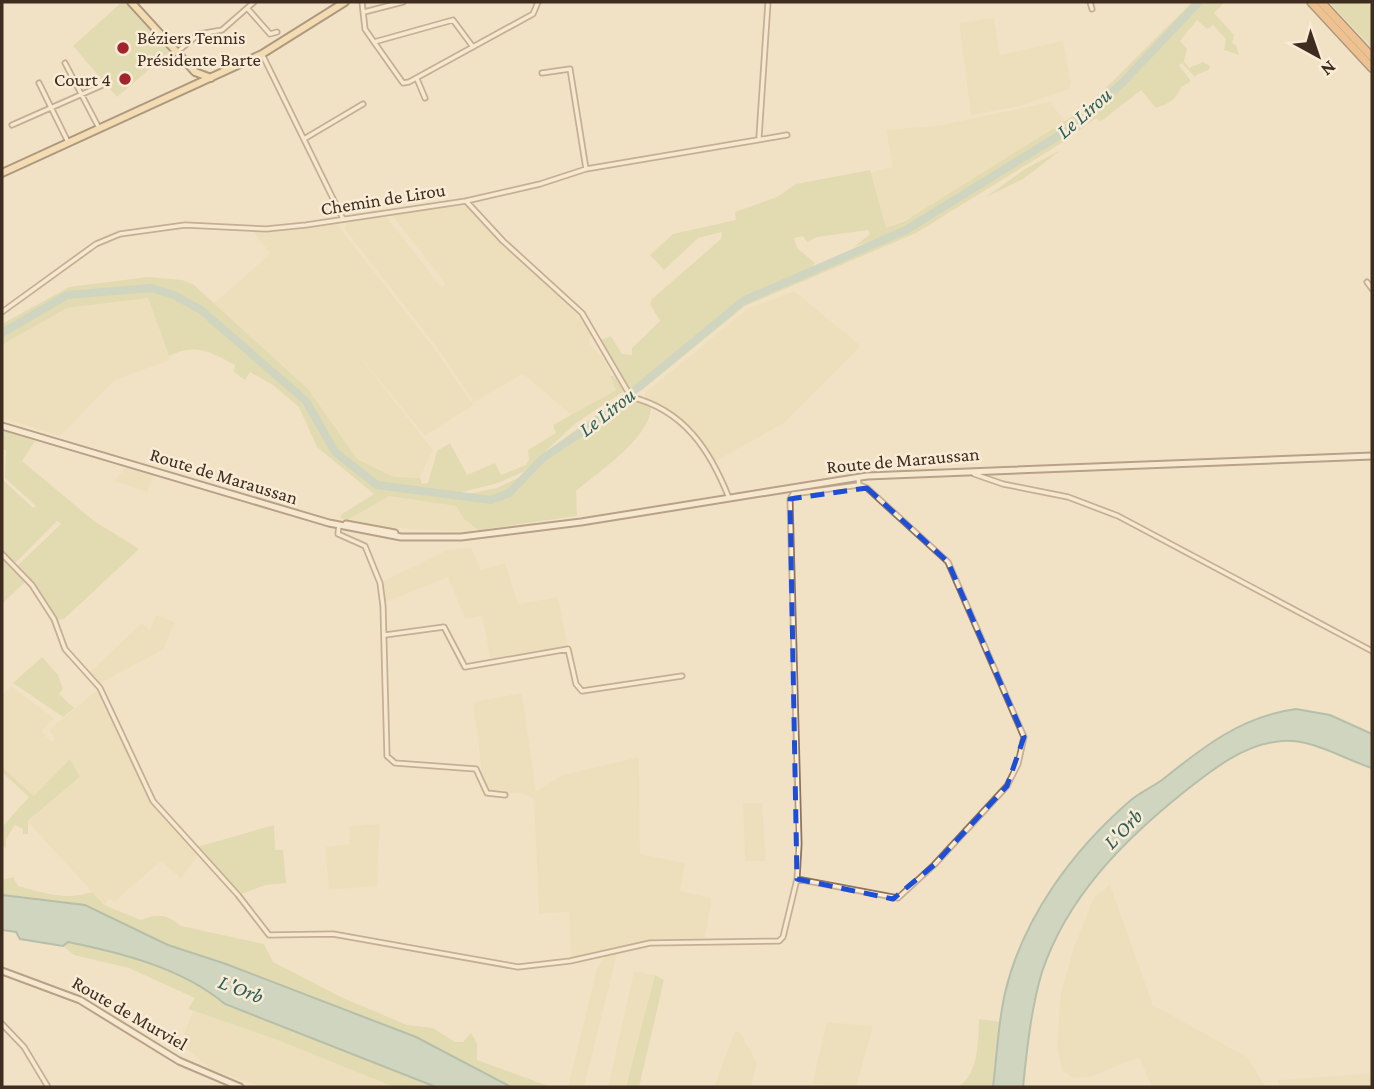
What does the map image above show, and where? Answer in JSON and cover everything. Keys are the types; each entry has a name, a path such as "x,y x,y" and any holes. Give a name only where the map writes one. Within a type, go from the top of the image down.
{"highway":[{"path":"1311,2 1372,68"},
{"path":"1321,2 1372,57"}],"main road":[{"path":"131,2 195,72 213,78"},
{"path":"2,173 262,54 345,2"},
{"path":"185,91 194,82 195,72"},
{"name":"Route de Maraussan","path":"2,425 339,524 440,538 503,533 858,477 962,470 1372,456"},
{"name":"Route de Murviel","path":"2,971 68,994 180,1061 240,1087"}],"street":[{"path":"177,52 200,34 222,30 254,2"},
{"path":"362,2 365,29 403,83 417,79 533,14 538,2"},
{"path":"364,12 403,2"},
{"path":"759,137 768,2"},
{"path":"1090,2 1092,9"},
{"path":"248,9 270,34 277,32"},
{"path":"374,42 453,20 472,47"},
{"path":"262,54 343,219"},
{"path":"65,63 100,130"},
{"path":"542,73 570,69 586,169"},
{"path":"417,79 425,98"},
{"path":"39,83 68,144"},
{"path":"12,125 105,84"},
{"path":"304,139 363,104"},
{"name":"Chemin de Lirou","path":"2,312 96,244 120,234 185,225 266,229 466,201 540,184 586,169 759,137 787,135"},
{"path":"466,201 503,241 582,313 631,397 663,408 692,430 729,498"},
{"path":"1367,282 1372,289"},
{"path":"962,470 1003,484 1068,497 1118,516 1372,651"},
{"path":"858,477 859,485"},
{"path":"2,554 32,584 54,619 65,649 100,688 153,801 238,895 269,935 333,934 518,967 570,961 650,943 779,941 797,879 799,844 790,499 793,494 859,485 867,488 948,562 1024,737 1018,764 1007,786 934,865 898,898 797,879"},
{"path":"339,524 338,534 365,545 380,583 385,635 384,715 390,760 477,769 487,793 505,795"},
{"path":"385,635 444,627 464,667 568,649 576,684 583,691 682,676"},
{"path":"2,1024 24,1046 48,1087"}],"highlighted area":[{"path":"867,488 948,562 1024,737 1007,786 934,865 893,899 797,879 790,499"}],"shaded area":[{"path":"994,18 1000,55 1063,41 1071,84 1068,89 1021,106 971,115 959,23"},
{"path":"1050,102 1065,121 918,214 886,228 870,172 893,167 886,130 942,125"},
{"path":"465,205 584,321 591,334 589,343 606,362 617,389 571,415 523,374 474,402 439,350 344,228 347,222 386,216 442,288 445,283 392,215"},
{"path":"335,222 437,352 473,405 425,436 354,349 433,450 420,478 394,477 357,459 308,389 214,303 270,254 253,231"},
{"path":"794,291 861,346 784,423 714,462 694,429 661,404 645,398 645,393 747,309"},
{"path":"148,298 170,360 115,380 60,436 2,418 2,345 67,308"},
{"path":"128,465 154,474 147,492 114,481"},
{"path":"388,496 456,506 464,519 477,530 463,532 390,528 346,521"},
{"path":"471,547 481,570 505,563 518,604 558,597 568,647 491,661 482,616 465,619 448,577 384,603 382,582 447,550"},
{"path":"156,615 175,622 163,650 100,683 90,672 142,623 150,631"},
{"path":"11,686 54,718 42,731 51,742 55,739 49,730 97,690 145,792 155,807 199,853 181,879 161,861 114,902 110,899 104,905 28,822 80,777 70,759 34,797 2,767 2,695"},
{"path":"522,693 536,791 563,775 639,757 640,854 685,863 680,891 712,898 705,938 644,942 571,960 569,912 539,914 534,799 524,794 488,791 482,772 473,702"},
{"path":"743,803 762,803 766,861 745,861"},
{"path":"380,824 377,886 329,890 325,847 350,844 349,826"},
{"path":"1110,885 1153,1005 1247,1057 1266,1087 1152,1087 1139,1057 1090,1077 1074,1078 1062,1071 1057,1046 1061,992 1074,947 1094,897"},
{"path":"617,954 584,1087 568,1087 597,968 604,957"},
{"path":"634,971 655,975 626,1087 608,1087"},
{"path":"193,1011 275,1039 394,1087 262,1087 211,1069 180,1043"},
{"path":"827,1022 873,1026 856,1087 812,1084"},
{"path":"735,1031 740,1032 757,1063 751,1087 714,1087"},
{"path":"1372,1073 1372,1087 1280,1087 1277,1080"}],"green space":[{"name":"Béziers Tennis Présidente Barte","path":"122,2 127,2 172,50 117,97 73,46"},
{"path":"1192,2 1197,2 1120,82 1068,128 906,228 854,247 870,234 868,230 817,237 807,242 803,236 794,238 797,248 815,263 812,267 742,299 629,389 601,340 611,336 622,354 632,355 632,348 660,321 650,304 652,299 721,239 722,232 698,238 664,270 650,255 673,234 736,220 735,212 777,197 796,184 870,170 886,228 905,221 1086,108"},
{"path":"1202,2 1225,2 1214,13 1234,35 1232,43 1236,45 1239,55 1224,50 1226,39 1213,25 1207,29 1197,20 1180,41 1187,49 1184,61 1189,68 1203,62 1210,66 1209,70 1194,76 1182,63 1179,65 1191,81 1181,87 1169,103 1156,108 1141,90 1104,119 1100,121 1096,118 1060,144 916,233 745,306 641,391 637,390 745,302 847,254 909,230 1070,130 1124,83"},
{"path":"1329,2 1366,2 1372,8 1372,48"},
{"path":"1061,150 1023,179 986,197 1025,169"},
{"path":"148,277 182,280 194,285 308,389 357,459 394,477 420,478 422,484 428,483 437,451 450,443 467,475 495,463 501,475 526,465 529,460 528,450 556,433 553,425 616,390 610,376 614,376 624,391 576,423 523,472 498,483 454,494 380,487 450,498 497,488 533,471 559,442 600,412 634,400 651,405 649,417 634,441 576,491 577,516 478,530 464,519 456,506 389,496 346,521 340,517 342,514 374,494 317,447 299,407 273,385 250,372 245,380 234,372 235,365 210,353 195,349 169,356 148,298 67,308 2,345 2,324 69,287"},
{"path":"2,430 35,441 22,461 94,521 139,549 64,619 58,620 41,592 17,566 61,524 57,521 15,563 2,551 2,479 33,508 36,506 5,478 6,450 2,449"},
{"path":"2,556 27,580 2,604"},
{"path":"42,657 58,675 63,689 59,694 74,708 63,717 13,683"},
{"path":"70,759 80,777 28,821 28,834 23,834 23,829 15,825 6,839 6,848 2,846 2,827 29,797 2,772 2,767 34,796"},
{"path":"274,825 275,850 283,850 286,883 265,885 242,894 197,847"},
{"path":"13,877 18,886 46,893 73,896 92,892 104,905 141,920 162,916 181,926 264,944 273,962 343,998 407,1025 433,1028 455,1042 463,1042 471,1033 477,1043 477,1060 551,1087 511,1087 416,1037 226,964 168,945 85,905 2,895 2,880"},
{"path":"68,942 151,963 191,980 225,1004 436,1087 394,1087 275,1039 188,1009 195,998 129,968 74,955 63,946"},
{"path":"655,975 664,980 639,1087 626,1087"},
{"path":"979,1019 1001,1022 993,1087 958,1087 974,1066"}],"water":[{"name":"L'Orb","path":"1296,709 1330,715 1372,734 1372,768 1305,743 1268,743 1230,759 1162,810 1119,850 1066,919 1042,972 1035,1000 1023,1087 993,1087 999,1028 1013,965 1037,912 1070,863 1131,800 1208,745 1258,718"},
{"name":"L'Orb","path":"2,895 85,905 168,945 226,964 416,1037 511,1087 436,1087 225,1004 208,991 171,971 109,951 68,942 63,946 20,939 16,932 2,930"}],"waterway":[{"name":"Le Lirou","path":"2,333 67,295 151,288 174,295 201,310 306,401 335,452 377,485 491,500 509,493 543,458 595,423 743,301 906,230 1076,125 1122,83 1199,2"}],"place":[{"name":"Béziers Tennis Présidente Barte","path":"123,48"},
{"name":"Court 4","path":"125,79"}]}
